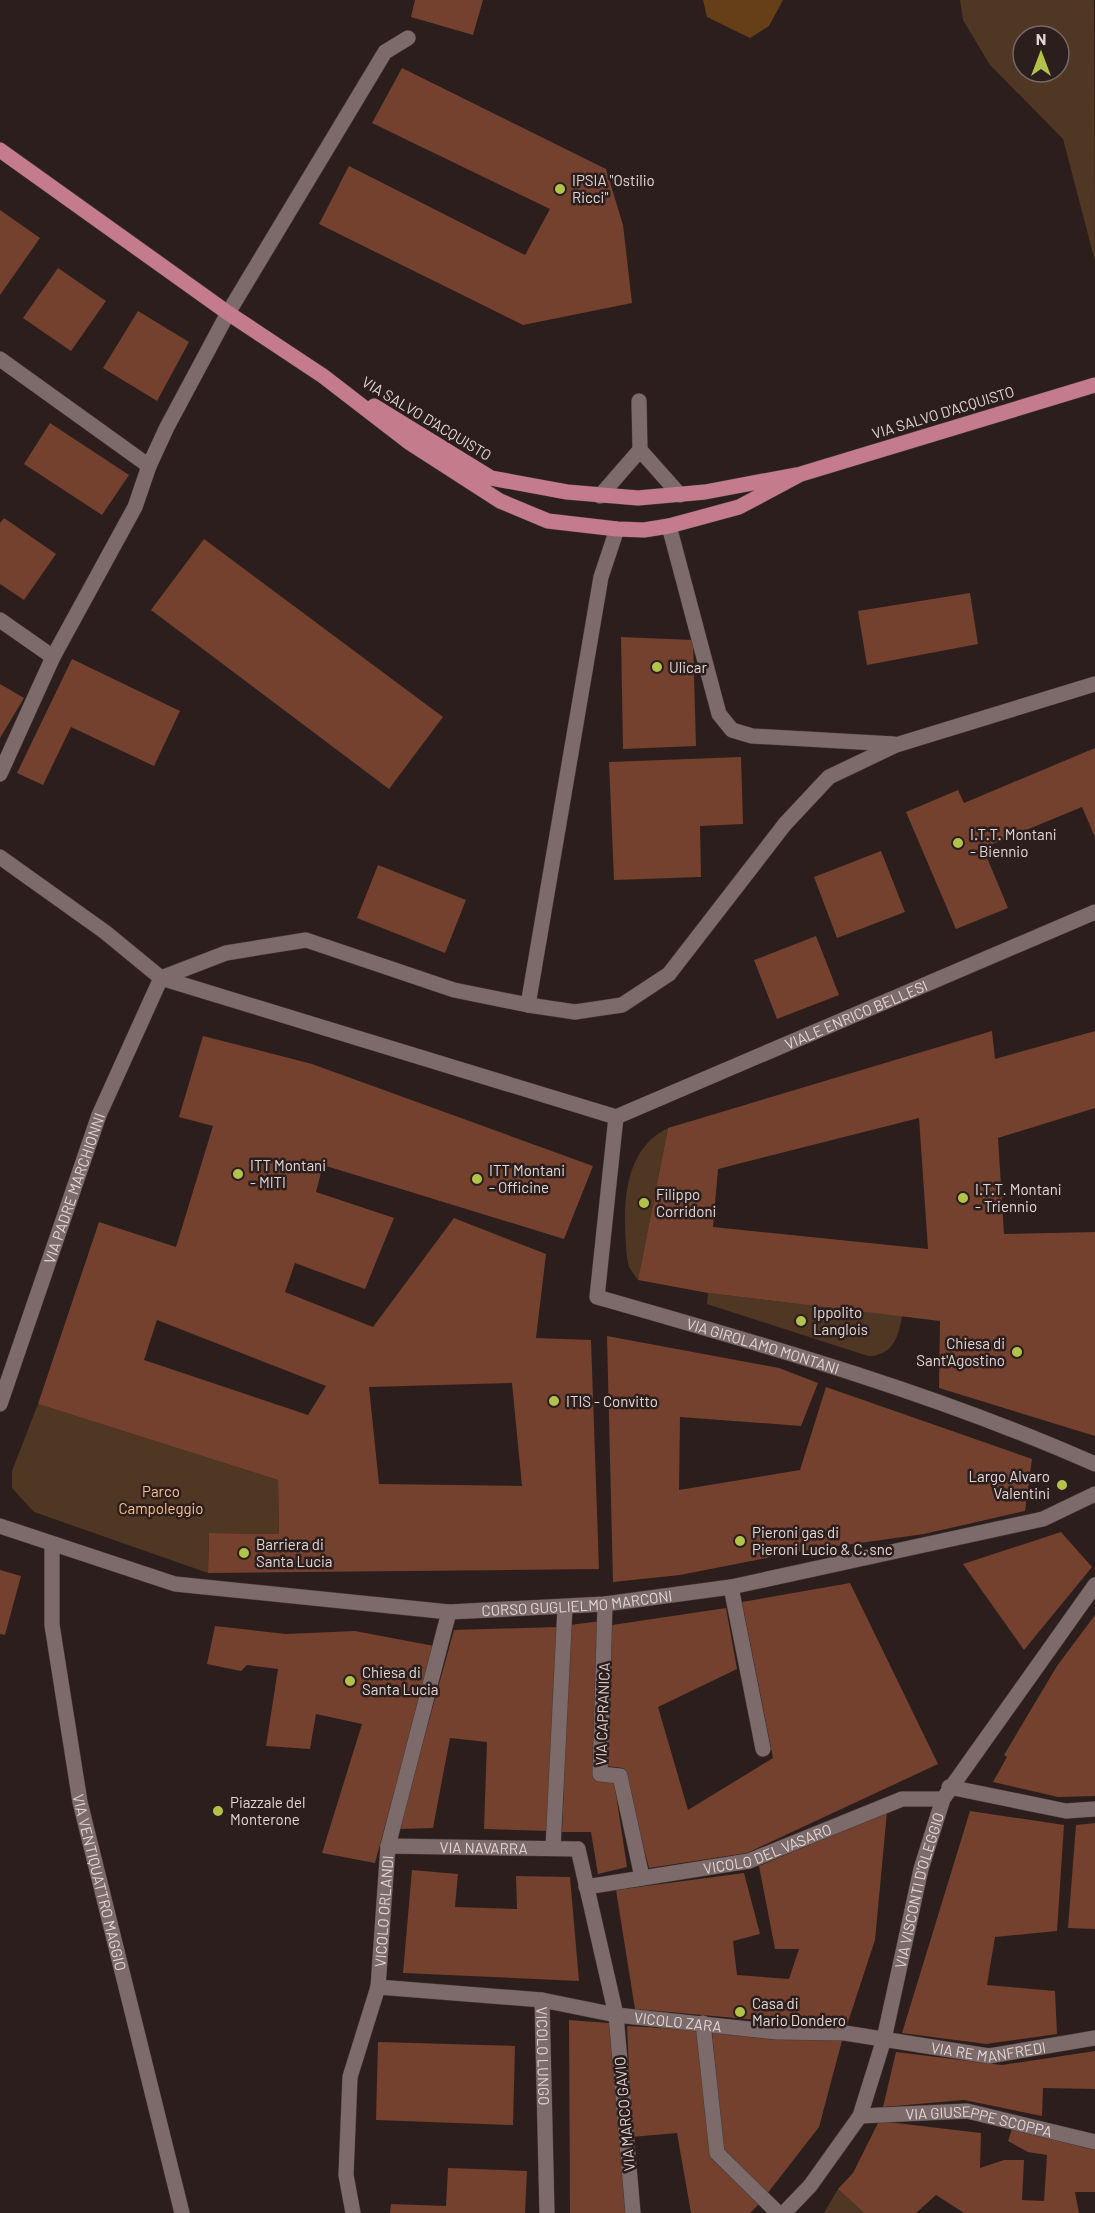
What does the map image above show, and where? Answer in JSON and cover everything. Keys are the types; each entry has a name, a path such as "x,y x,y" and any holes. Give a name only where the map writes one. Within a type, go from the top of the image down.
{"main road":[{"name":"VIA SALVO D'ACQUISTO","path":"0,150 228,313 323,376 416,430 490,478 600,496 680,495 801,474 1095,385"},
{"name":"VIA SALVO D'ACQUISTO","path":"323,376 410,443 500,501 548,521 617,529 644,530 669,526 739,507 801,474"}],"street":[{"path":"0,774 52,657 135,507 149,466 228,313 385,52 408,38"},
{"path":"0,359 149,466"},
{"path":"639,401 640,450 680,495"},
{"path":"600,496 640,450"},
{"path":"669,526 718,714 732,730 752,735 896,745"},
{"path":"528,1005 602,577 617,529"},
{"path":"0,620 52,657"},
{"path":"161,978 226,953 306,940 454,990 575,1012 622,1005 669,974 785,824 830,777 896,745 1095,684"},
{"path":"0,857 105,932 161,978 616,1117"},
{"name":"VIALE ENRICO BELLESI","path":"616,1117 1095,912"},
{"name":"VIA PADRE MARCHIONNI","path":"0,1404 99,1115 161,978"},
{"name":"VIA GIROLAMO MONTANI","path":"616,1117 597,1297 787,1351 1039,1439 1095,1464"},
{"name":"CORSO GUGLIELMO MARCONI","path":"0,1526 175,1584 449,1611 605,1604 730,1587 1043,1519 1095,1494"},
{"name":"VIA VENTIQUATTRO MAGGIO","path":"52,1545 52,1625 80,1802 182,2213"},
{"path":"730,1587 763,1749"},
{"name":"VIA VISCONTI D'OLEGGIO","path":"784,2213 810,2186 860,2116 884,2039 921,1869 946,1793 1093,1593"},
{"name":"VIA CAPRANICA","path":"605,1604 600,1774 620,1776 642,1876"},
{"path":"553,1848 565,1607"},
{"name":"VICOLO ORLANDI","path":"353,2213 346,2175 350,2077 378,1987 388,1846 449,1611"},
{"name":"VICOLO DEL VASARO","path":"586,1887 642,1876 749,1861 902,1799 946,1793 1066,1811 1095,1809"},
{"name":"VIA NAVARRA","path":"388,1846 578,1849 586,1887"},
{"path":"586,1887 616,2015"},
{"path":"378,1987 542,2000"},
{"name":"VICOLO LUNGO","path":"547,2213 542,2000 616,2015"},
{"name":"VICOLO ZARA","path":"616,2015 777,2032 845,2033 884,2039"},
{"name":"VIA MARCO GAVIO","path":"616,2015 633,2213"},
{"path":"703,2023 717,2153 778,2213"},
{"name":"VIA RE MANFREDI","path":"884,2039 989,2056 1095,2038"},
{"name":"VIA GIUSEPPE SCOPPA","path":"860,2116 966,2111 1095,2142"}],"green space":[{"path":"960,0 1094,0 1095,261 1063,139 990,65 963,20"},
{"path":"668,1128 638,1280 629,1267 627,1258 625,1222 628,1185 633,1167 641,1152 652,1138"},
{"path":"708,1293 902,1316 899,1331 889,1349 883,1353 868,1356 707,1304"},
{"name":"Parco Campoleggio","path":"38,1404 278,1480 279,1534 209,1533 208,1573 34,1512 12,1488 12,1471"},
{"path":"838,2189 864,2213 824,2213"}],"shaded area":[{"path":"703,0 783,0 769,26 750,38 707,17"}],"building":[{"path":"415,0 483,0 473,35 411,17"},
{"name":"IPSIA \"Ostilio Ricci\"","path":"402,68 606,169 623,225 632,303 523,325 319,224 349,166 525,255 550,209 372,123"},
{"path":"0,210 40,238 0,295"},
{"path":"58,268 106,301 71,351 23,318"},
{"path":"138,311 189,342 157,401 103,368"},
{"path":"50,423 129,475 102,515 24,464"},
{"path":"4,518 56,554 24,600 0,584 0,523"},
{"path":"204,539 443,717 389,789 151,610"},
{"path":"970,593 978,644 867,665 858,611"},
{"path":"621,637 693,640 696,746 623,749"},
{"path":"72,659 180,711 154,766 71,727 43,785 17,773"},
{"path":"0,684 24,698 0,738"},
{"name":"I.T.T. Montani - Biennio","path":"1095,748 1095,837 1082,807 983,848 1008,908 956,929 906,812 958,790 964,803"},
{"path":"741,757 743,824 700,826 701,877 614,880 609,762"},
{"path":"881,851 905,912 837,938 814,877"},
{"path":"378,865 466,900 445,953 357,918"},
{"path":"816,936 839,995 777,1019 754,960"},
{"name":"I.T.T. Montani - Triennio","path":"992,1031 995,1059 1095,1031 1095,1108 998,1138 1004,1234 1095,1232 1095,1436 939,1388 940,1321 708,1293 638,1280 668,1128","holes":["919,1118 928,1249 713,1227 718,1169"]},
{"path":"203,1036 312,1064 593,1166 564,1239 323,1165 316,1192 394,1218 365,1289 295,1263 285,1292 373,1327 454,1218 546,1254 536,1338 591,1340 599,1569 208,1573 209,1533 279,1534 278,1480 38,1404 99,1222 176,1247 213,1126 179,1117","holes":["157,1320 326,1386 308,1415 144,1360","512,1383 522,1486 379,1484 369,1387"]},
{"path":"607,1336 779,1368 818,1383 801,1426 680,1417 679,1490 800,1470 826,1387 1032,1459 1025,1511 924,1534 803,1551 680,1575 613,1582"},
{"path":"1061,1532 1092,1567 1024,1650 963,1564"},
{"path":"0,1570 21,1576 5,1635 0,1634"},
{"path":"850,1583 938,1764 747,1853 649,1868 623,1768 606,1766 612,1625 726,1608 737,1669 658,1707 688,1810 773,1758 742,1602"},
{"path":"1095,1615 1095,1796 1058,1797 993,1782 1007,1757 1004,1755 1057,1666"},
{"path":"601,1621 594,1779 614,1781 627,1867 598,1874 591,1832 562,1832 570,1625"},
{"path":"215,1626 286,1634 355,1631 434,1646 375,1863 322,1853 362,1724 316,1714 310,1749 266,1746 278,1669 247,1665 241,1671 207,1664"},
{"path":"557,1627 548,1831 484,1829 487,1742 450,1738 433,1828 399,1829 454,1630"},
{"path":"970,1811 1064,1825 1057,1931 995,1937 987,1985 1055,1991 1057,2034 986,2044 902,2033"},
{"path":"887,1812 875,1940 846,2028 635,2009 616,1890 744,1873 760,1934 733,1941 737,1975 789,1979 799,1949 775,1949 759,1866"},
{"path":"1095,1823 1095,1929 1068,1928 1076,1825"},
{"path":"412,1870 458,1874 455,1907 517,1909 516,1876 570,1877 579,1981 403,1973"},
{"path":"569,2020 609,2023 628,2213 570,2213"},
{"path":"627,2026 698,2030 713,2157 759,2204 750,2213 691,2213 677,2133 632,2137"},
{"path":"712,2032 779,2040 843,2037 819,2127 767,2194 723,2149"},
{"path":"378,2042 515,2046 513,2125 376,2120"},
{"path":"1095,2051 1095,2089 1043,2088 1042,2116 964,2100 883,2107 896,2052 1002,2065"},
{"path":"879,2121 981,2133 980,2168 1004,2160 1024,2160 1022,2200 1044,2201 1047,2155 1028,2152 1008,2141 1012,2129 1095,2150 1095,2192 1075,2192 1079,2213 964,2213 936,2195 916,2213 864,2213 838,2189 853,2173"},
{"path":"448,2168 527,2171 525,2213 390,2213 391,2204 446,2206"}],"place":[{"name":"IPSIA \"Ostilio Ricci\"","path":"560,189"},
{"name":"Ulicar","path":"657,667"},
{"name":"I.T.T. Montani - Biennio","path":"958,843"},
{"name":"ITT Montani - MITI","path":"238,1174"},
{"name":"ITT Montani - Officine","path":"477,1179"},
{"name":"I.T.T. Montani - Triennio","path":"963,1198"},
{"name":"Filippo Corridoni","path":"644,1203"},
{"name":"Ippolito Langlois","path":"801,1321"},
{"name":"Chiesa di Sant'Agostino","path":"1017,1352"},
{"name":"ITIS - Convitto","path":"554,1401"},
{"name":"Largo Alvaro Valentini","path":"1062,1485"},
{"name":"Pieroni gas di Pieroni Lucio & C. snc","path":"740,1541"},
{"name":"Barriera di Santa Lucia","path":"244,1553"},
{"name":"Chiesa di Santa Lucia","path":"350,1681"},
{"name":"Piazzale del Monterone","path":"218,1811"},
{"name":"Casa di Mario Dondero","path":"740,2012"}]}
